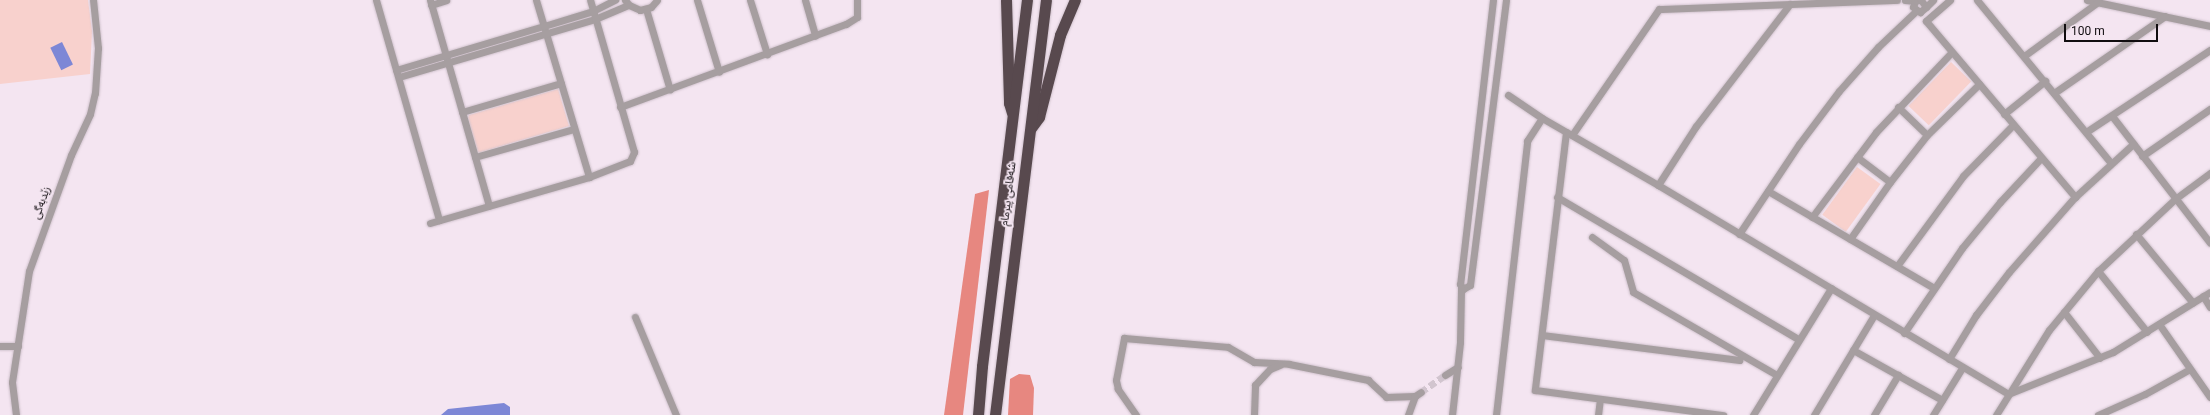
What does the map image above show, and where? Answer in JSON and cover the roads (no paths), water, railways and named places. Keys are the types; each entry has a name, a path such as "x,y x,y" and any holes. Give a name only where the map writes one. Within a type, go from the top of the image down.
{"highway":[{"path":"1006,0 1009,103 1014,117"},
{"name":"شەقامی پیرمام","path":"978,415 982,390 982,366 1014,117 1027,0"},
{"name":"شەقامی پیرمام","path":"995,415 1046,0"},
{"path":"1030,130 1039,117 1060,35 1075,0"}],"street":[{"name":"زێدبەگی","path":"16,415 12,382 32,262 71,155 90,114 95,93 98,48 93,0"},
{"path":"376,0 439,220"},
{"path":"446,0 430,2 489,206"},
{"path":"536,0 590,177"},
{"path":"430,224 439,220 590,177 620,166 634,156 590,0"},
{"path":"398,73 593,11 615,0"},
{"path":"447,58 546,34 595,19 626,2 634,9 646,9 657,0"},
{"path":"697,0 719,72"},
{"path":"750,0 767,54"},
{"path":"804,0 815,36"},
{"path":"620,107 719,72 856,19 859,12 857,0"},
{"path":"1452,415 1458,367 1461,288 1494,0"},
{"path":"1461,288 1467,288 1470,285 1506,0"},
{"path":"1723,415 1535,390 1557,197 1569,133 1659,9 1897,0"},
{"path":"1905,0 1918,0 1926,7"},
{"path":"1916,11 1913,7 1918,0"},
{"path":"1916,11 1922,12 1933,0"},
{"path":"1950,0 1926,21 2075,197"},
{"path":"1977,0 2045,81 2111,164"},
{"path":"2087,0 2210,26"},
{"path":"2024,56 2098,2"},
{"path":"1658,184 1696,126 1790,4"},
{"path":"646,9 670,90"},
{"path":"1739,234 1839,91 1878,47 1916,11"},
{"path":"2054,93 2165,16"},
{"path":"2086,132 2112,116 2164,78 2210,50"},
{"path":"1812,217 1857,157 1898,107 1952,52"},
{"path":"2004,114 2045,81"},
{"path":"462,112 561,83"},
{"path":"1850,239 1890,182 1928,135 1979,84"},
{"path":"1484,85 1495,88"},
{"path":"1508,95 1542,118 1658,184 1962,368 2008,394"},
{"path":"1898,107 1928,135"},
{"path":"2142,156 2210,109"},
{"path":"2112,116 2210,243"},
{"path":"1496,415 1527,141 1542,118"},
{"path":"1897,266 1963,176 2013,125"},
{"path":"475,157 574,128"},
{"path":"1948,359 1976,314 2008,272 2075,197 2133,144"},
{"path":"1857,157 1890,182"},
{"path":"1904,333 1962,248 1995,207 2041,158"},
{"path":"1996,415 2028,360 2064,312 2098,271 2175,199 2210,173"},
{"path":"1768,191 1934,288"},
{"path":"1557,197 1798,340"},
{"path":"1469,213 1479,214"},
{"path":"2136,234 2193,303"},
{"path":"1592,237 1624,260 1633,292 1777,375"},
{"path":"2098,271 2147,332"},
{"path":"1753,415 1831,288"},
{"path":"2008,394 2100,358 2147,332 2210,292"},
{"path":"2203,296 2210,307"},
{"path":"2064,312 2100,358"},
{"path":"1814,415 1874,315"},
{"path":"635,317 676,415"},
{"path":"2159,324 2210,397"},
{"path":"1542,335 1739,360"},
{"path":"1136,415 1118,389 1116,380 1124,338 1228,347 1254,362 1282,364 1368,380 1386,397 1418,394 1408,415"},
{"path":"0,346 18,346"},
{"path":"1853,350 1942,400"},
{"path":"1254,415 1255,385 1270,369 1282,364"},
{"path":"1445,375 1458,367"},
{"path":"1933,415 1962,368"},
{"path":"2098,415 2145,394 2190,369"},
{"path":"1874,415 1898,375"},
{"path":"1598,415 1600,399"}],"water":[{"path":"62,42 73,64 61,70 50,48"},
{"path":"504,403 510,407 510,415 441,415 448,409"}],"tunnel":[{"path":"1421,392 1445,375"}]}
